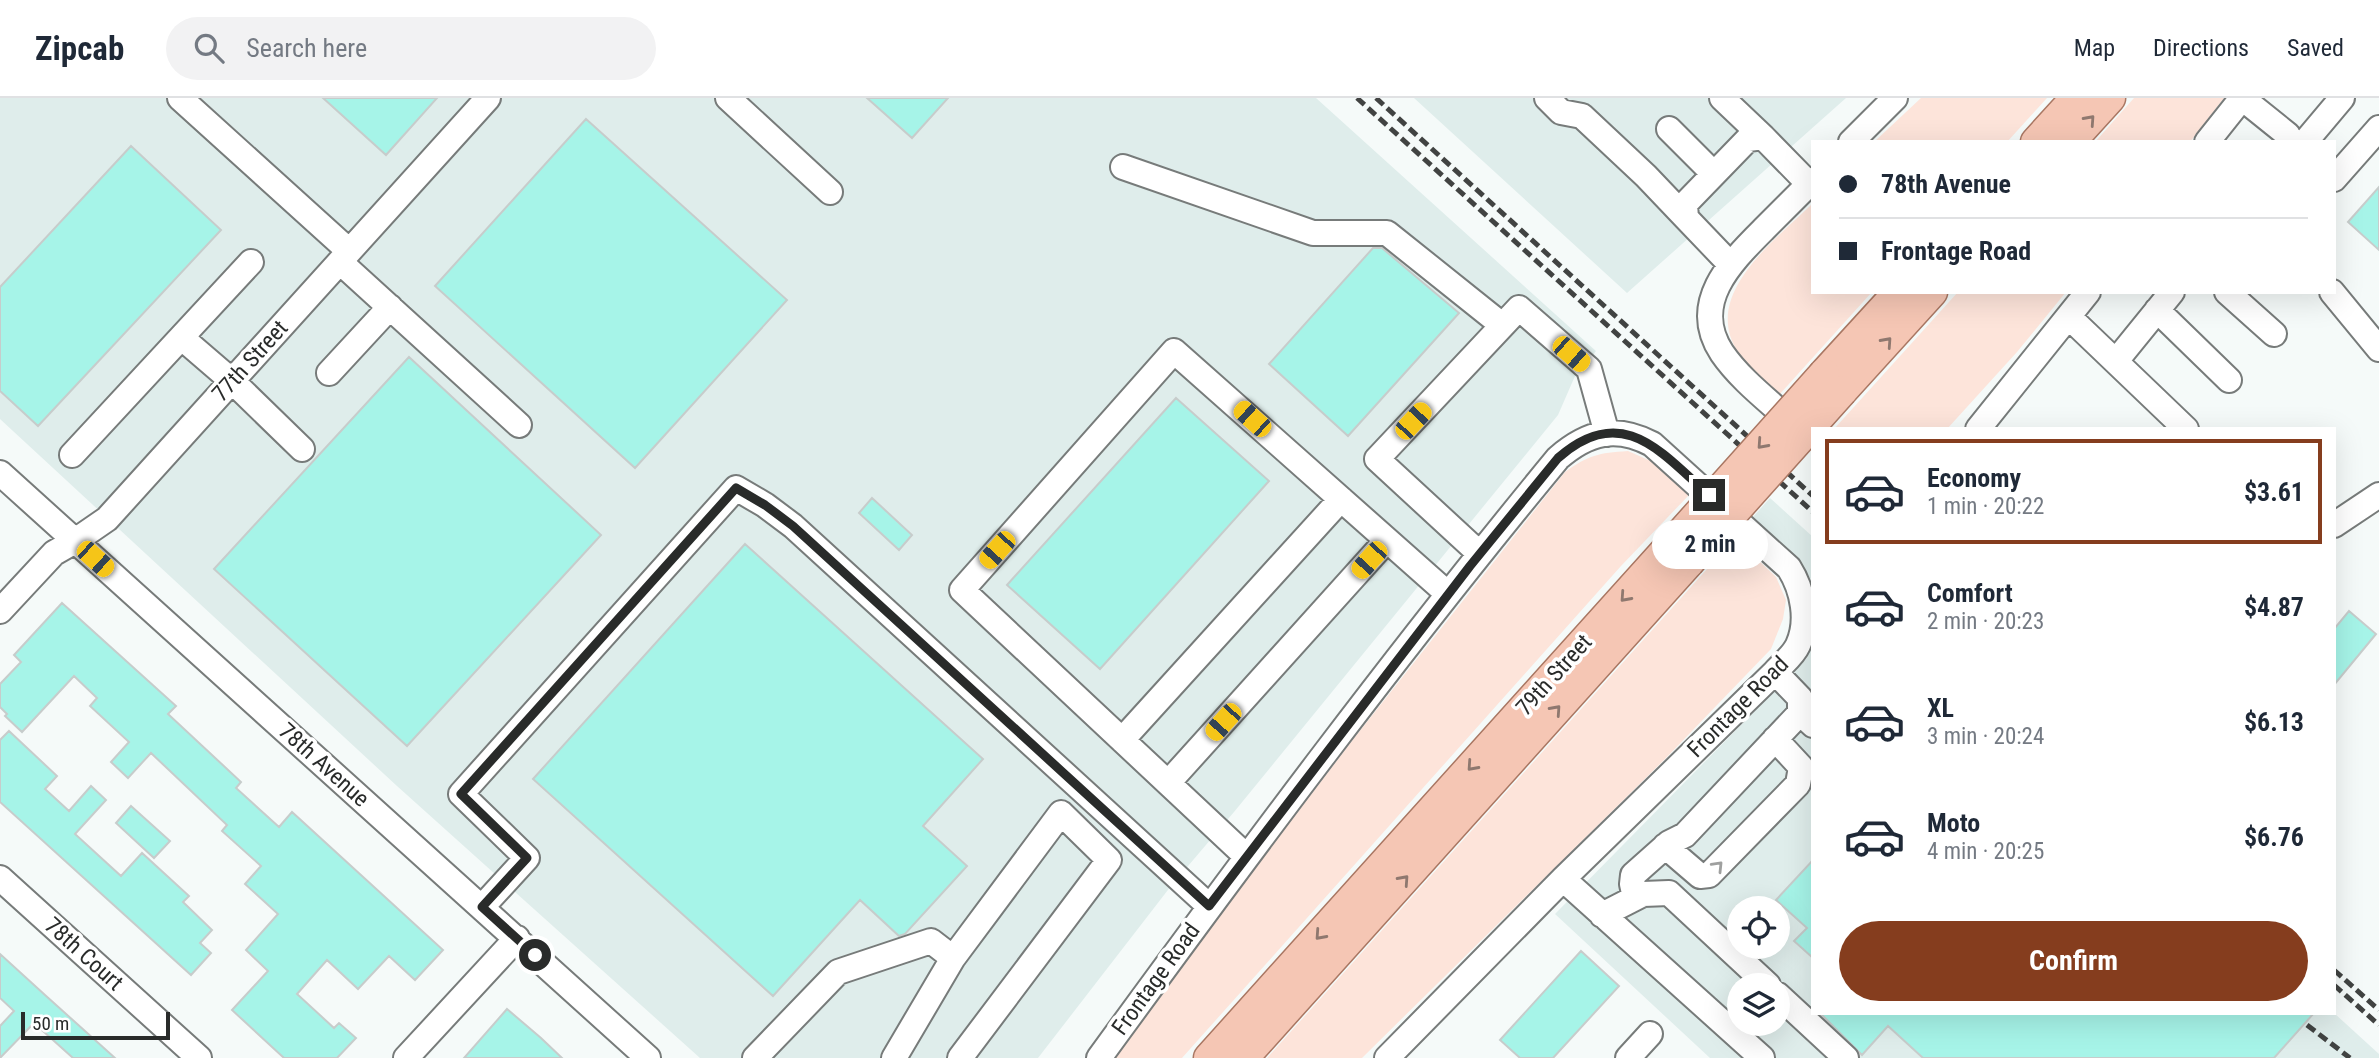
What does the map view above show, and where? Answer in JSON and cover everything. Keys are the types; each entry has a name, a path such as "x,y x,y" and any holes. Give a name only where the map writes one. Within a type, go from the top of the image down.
{"main road":[{"path":"2038,140 2076,98"},
{"path":"2072,140 2110,98"},
{"name":"79th Street","path":"1833,383 1898,294"},
{"name":"79th Street","path":"1209,1058 1679,554 1833,383 1930,294"},
{"name":"79th Street","path":"1243,1058 1679,554"}],"street":[{"path":"180,98 344,257 390,307 519,425"},
{"name":"77th Street","path":"0,611 54,552 107,519 488,98"},
{"path":"728,98 830,192"},
{"path":"1547,98 1562,112 1582,116 1646,176 1730,264"},
{"path":"1722,98 1811,182 1730,264 1714,295 1711,314 1713,333 1720,350 1743,377 1811,440"},
{"path":"1853,140 1895,98"},
{"path":"2209,140 2242,98 2288,135 2289,140"},
{"path":"2307,140 2342,98"},
{"path":"2336,177 2379,128"},
{"path":"1669,129 1714,174"},
{"path":"1686,218 1685,204 1748,139 1763,137"},
{"path":"1123,167 1313,233 1387,233 1502,325"},
{"path":"72,455 251,262"},
{"path":"1980,427 2086,294"},
{"path":"2229,294 2274,334"},
{"path":"2334,294 2379,349"},
{"path":"2116,361 2164,301 2229,380"},
{"path":"329,373 390,307"},
{"path":"1480,554 1377,459 1518,308 1589,369 1607,433"},
{"path":"2069,317 2184,427"},
{"path":"182,338 232,381 302,449"},
{"path":"1247,857 962,590 1174,351 1448,594"},
{"name":"Frontage Road","path":"1099,1058 1209,906 1448,594 1558,458 1572,446 1588,438 1607,433 1629,433 1652,444 1789,568 1795,577 1802,600 1804,622 1798,645 1775,672 1563,879 1387,1058"},
{"name":"78th Avenue","path":"0,473 648,1058"},
{"path":"482,907 527,858 461,794 736,488 793,526 1209,906"},
{"path":"2336,524 2379,495"},
{"path":"1122,740 1341,499"},
{"path":"1168,783 1387,540"},
{"path":"1635,898 1633,876 1665,846 1685,835 1806,708 1775,672"},
{"path":"1665,846 1700,876 1709,875 1798,784 1801,767 1775,739"},
{"path":"894,1058 953,958 1060,813 1109,860 960,1058"},
{"name":"78th Court","path":"0,878 199,1058"},
{"path":"1563,879 1762,1058"},
{"path":"1602,915 1643,894 1669,893 1755,973"},
{"path":"406,1058 517,938"},
{"path":"755,1058 838,972 931,941 953,958"},
{"path":"1790,1006 1846,1058"},
{"path":"1628,1058 1650,1034"}],"shaded area":[{"path":"0,98 1316,98 1596,351 1575,376 1558,415 1171,886 1038,1058 700,1058 397,786 0,419"},
{"path":"1414,98 1846,98 1627,293"},
{"path":"1921,98 2047,98 2009,140 1876,140"},
{"path":"2134,98 2224,98 2192,140 2097,140"},
{"path":"1811,205 1811,294 1870,294 1779,395 1742,358 1729,330 1729,309 1736,289 1763,251"},
{"path":"1956,294 2064,294 2017,352 1949,427 1836,427"},
{"path":"1628,451 1653,462 1690,494 1621,566 1182,1058 1110,1058 1351,742 1565,472 1594,456"},
{"path":"1770,498 1811,535 1811,580 1795,556 1753,517"},
{"path":"1735,538 1776,577 1786,600 1783,619 1771,649 1665,759 1362,1058 1267,1058"},
{"path":"1811,645 1811,1015 2336,1015 2379,1054 2379,1058 1710,1058 1555,914 1807,658"}],"building":[{"path":"323,98 437,98 386,155"},
{"path":"867,98 948,98 912,138"},
{"path":"586,119 787,300 635,468 435,286"},
{"path":"131,146 221,230 38,426 0,391 0,287"},
{"path":"2379,187 2379,250 2348,222"},
{"path":"1373,248 1382,248 1459,313 1348,436 1269,364"},
{"path":"409,357 601,535 407,746 214,569"},
{"path":"1176,398 1269,481 1100,669 1007,585"},
{"path":"872,498 912,535 899,550 859,513"},
{"path":"745,544 983,759 923,826 967,866 905,934 899,936 860,900 773,996 533,779"},
{"path":"62,603 176,706 168,714 241,782 236,788 279,827 292,812 443,950 415,980 389,956 358,989 327,960 297,994 334,1028 339,1023 356,1038 337,1058 284,1058 232,1010 268,971 246,950 278,914 245,884 261,866 222,831 227,825 151,753 128,778 111,762 129,742 90,706 97,698 74,676 22,732 5,716 7,714 0,707 0,684 21,662 14,655"},
{"path":"2349,611 2376,634 2336,683 2336,627"},
{"path":"9,731 57,776 45,789 69,811 91,786 106,800 75,834 121,876 142,853 189,896 183,902 212,930 200,943 211,953 191,975 0,802 0,740"},
{"path":"131,806 170,841 154,858 116,823"},
{"path":"1811,862 1811,956 1794,941 1807,928 1790,913 1790,896 1780,896"},
{"path":"1581,951 1619,986 1553,1058 1520,1058 1500,1040"},
{"path":"0,954 115,1058 73,1058 34,1023 0,1058 0,1026 14,1011 0,998"},
{"path":"507,1009 541,1038 562,1058 464,1058"},
{"path":"1822,1015 2312,1015 2274,1058 1923,1058 1888,1026 1862,1055"}],"railway":[{"path":"1357,98 1811,510"},
{"path":"1376,98 1811,494"},
{"path":"2336,972 2379,1010"},
{"path":"2336,987 2379,1025"},
{"path":"2307,1025 2350,1058"}],"route":[{"path":"535,955 482,907 527,858 461,794 736,488 793,526 1209,906 1470,566 1558,458 1572,446 1607,433 1629,433 1652,444 1709,495"}]}
